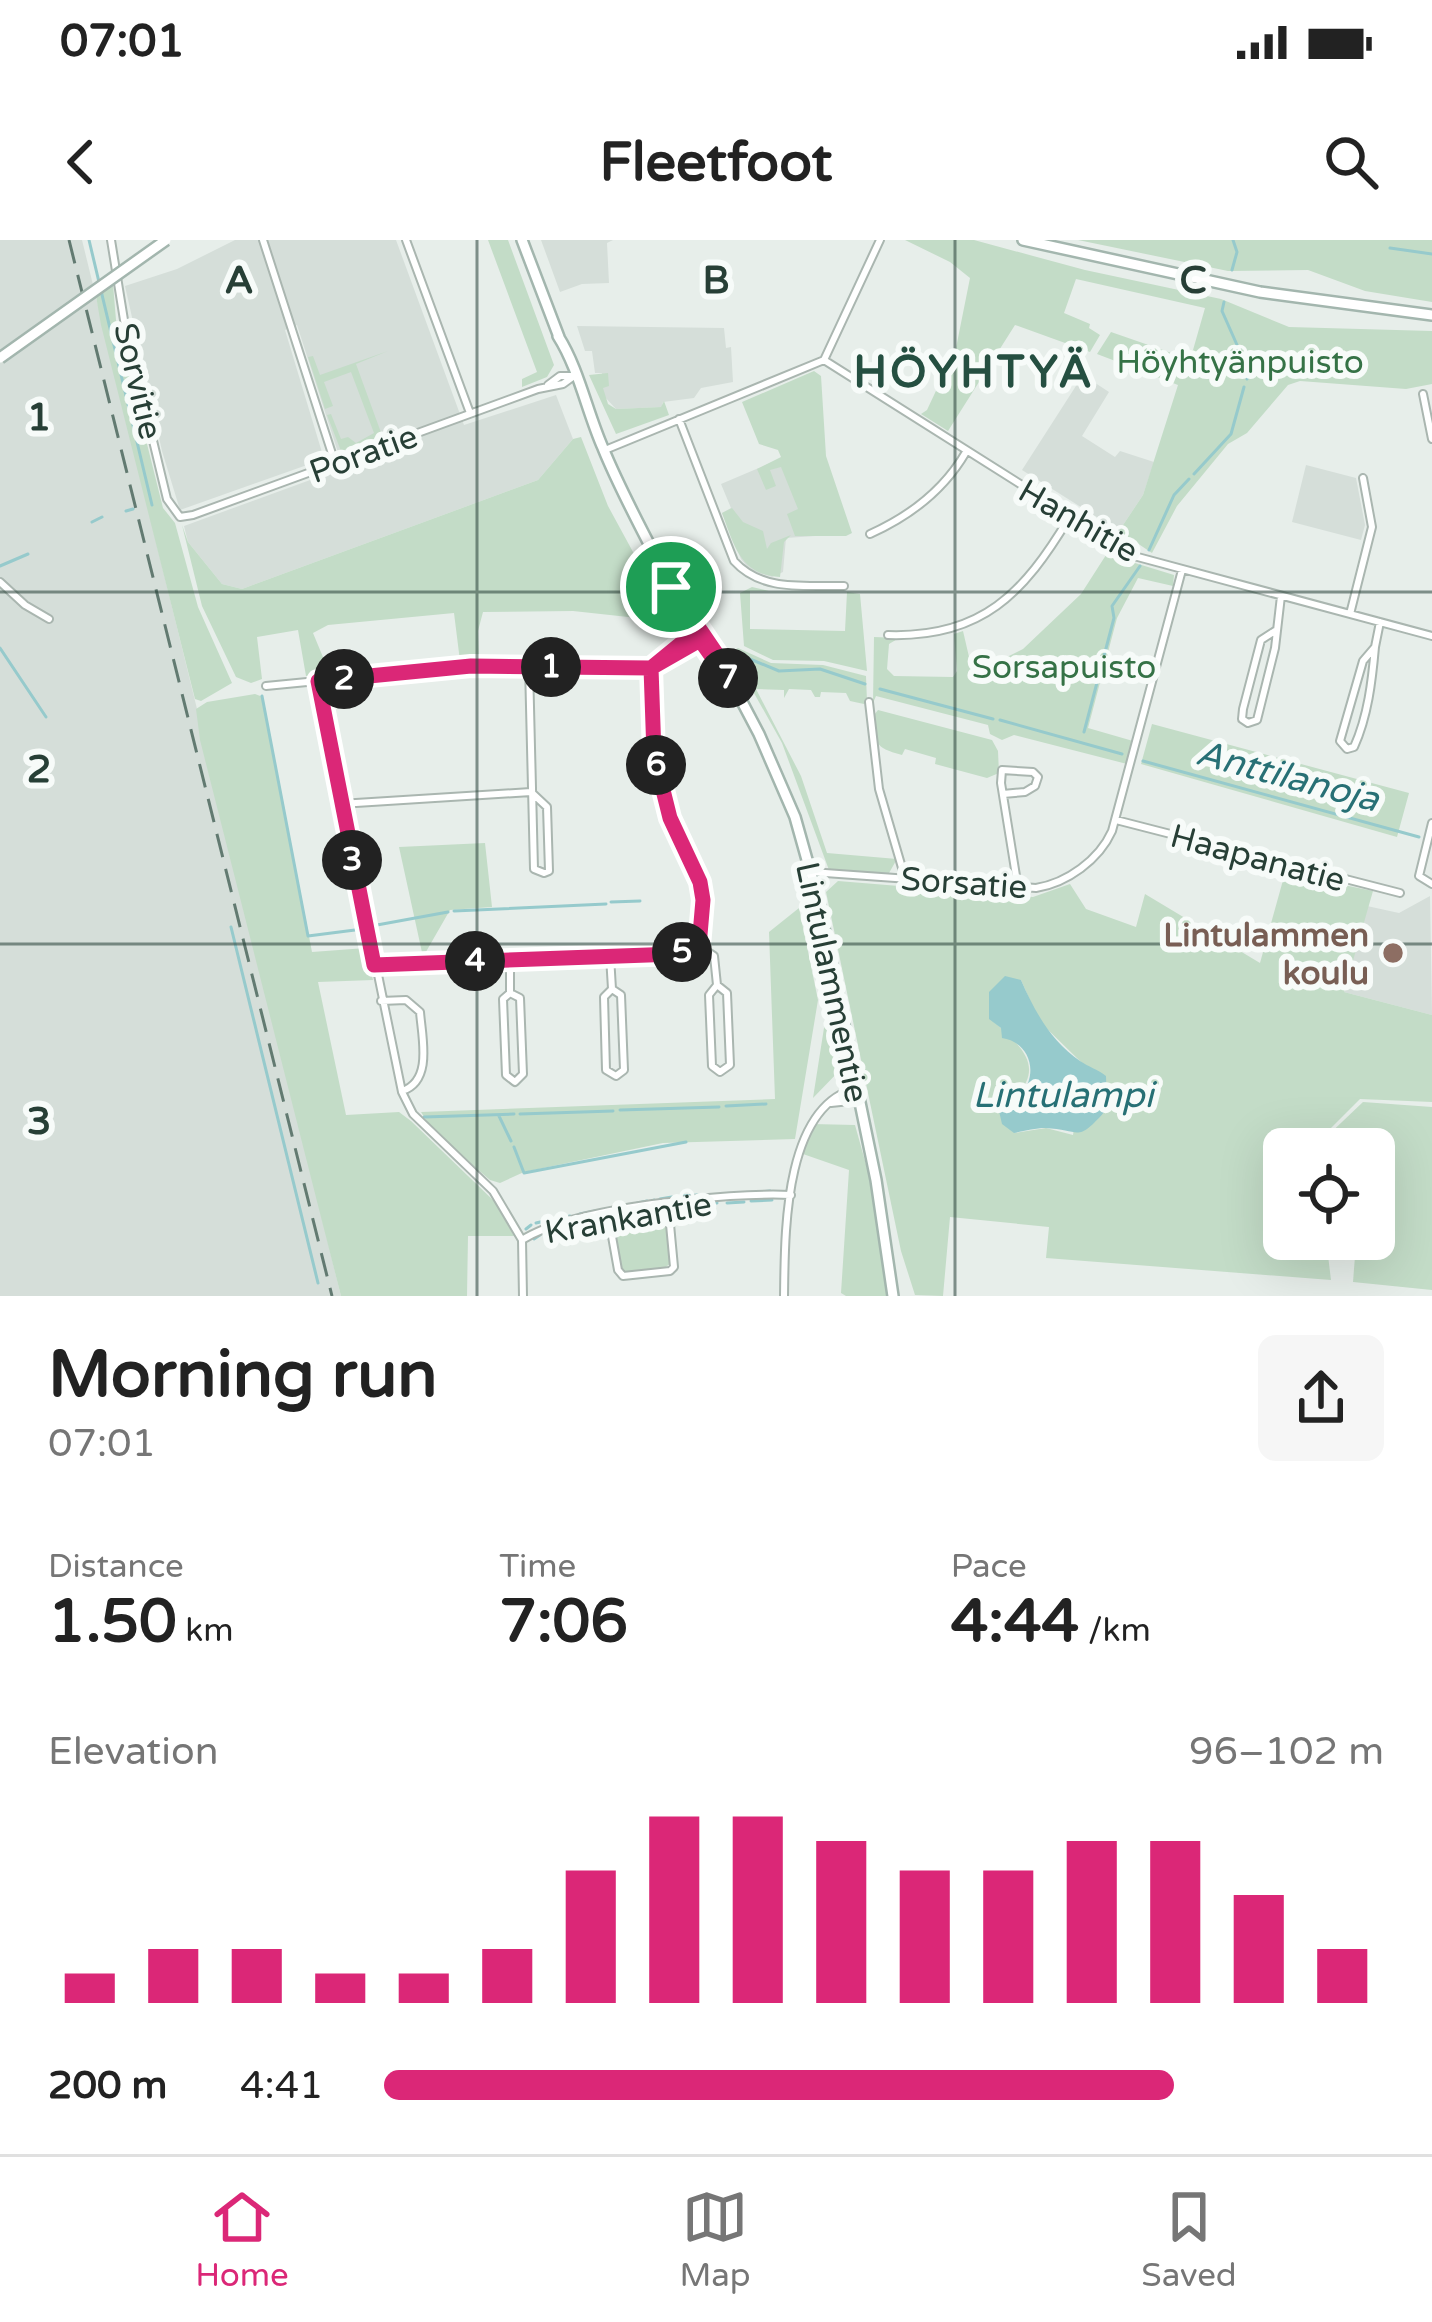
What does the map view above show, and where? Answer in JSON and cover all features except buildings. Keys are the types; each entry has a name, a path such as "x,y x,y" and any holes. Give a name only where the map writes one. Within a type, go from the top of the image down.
{"street":[{"name":"Sorvitie","path":"111,240 124,320 167,500 180,517"},
{"path":"0,358 166,240"},
{"path":"262,240 335,463"},
{"path":"406,240 470,413"},
{"name":"Lintulammentie","path":"522,240 571,356 603,450 671,587 776,770 811,872 887,1240 893,1296"},
{"path":"1023,240 1259,292 1432,315"},
{"path":"603,450 824,360 878,242"},
{"name":"Hanhitie","path":"824,360 1117,548 1432,636"},
{"name":"Poratie","path":"180,517 573,373"},
{"path":"1423,394 1432,439"},
{"path":"679,419 734,561 744,572 771,584 844,586"},
{"path":"870,534 913,510 939,488 967,452"},
{"path":"1350,614 1372,527 1364,478"},
{"path":"888,635 951,629 997,608 1028,580 1070,518"},
{"name":"Sorsatie","path":"811,872 1018,888 1047,886 1093,860 1105,847 1116,820 1182,569"},
{"path":"0,582 49,619"},
{"path":"1275,631 1261,640 1243,709 1242,719 1248,723 1256,720 1267,685 1281,596"},
{"path":"1375,647 1363,661 1340,741 1347,749 1358,738 1372,684 1380,622"},
{"path":"266,686 471,666 651,668 700,635"},
{"path":"340,804 531,792 547,806 549,871 534,868 531,792 529,666"},
{"path":"651,668 654,754 670,818 700,882 699,946"},
{"path":"318,681 402,1092 413,1114 493,1191 522,1240"},
{"path":"869,702 879,789 905,878"},
{"path":"1003,794 1025,792 1038,777 1033,772 1002,770 1003,794 1018,888"},
{"name":"Haapanatie","path":"1116,820 1400,893"},
{"path":"1432,823 1419,876 1432,884"},
{"path":"374,965 676,954 699,946"},
{"path":"699,946 714,956 718,985 727,994 730,1065 720,1072 712,1066 709,995 718,985"},
{"path":"610,956 612,988 604,997 606,1070 616,1076 623,1070 621,995 612,988"},
{"path":"510,960 510,993 503,999 506,1075 515,1082 524,1074 520,998 510,993"},
{"path":"381,1001 406,1000 420,1012 423,1073 413,1088 402,1092"},
{"path":"784,1296 791,1196 805,1134 840,1092 858,1094"},
{"name":"Krankantie","path":"523,1296 522,1240 543,1227 668,1204 791,1196"},
{"path":"608,1214 623,1276 670,1270 674,1268 668,1204"}],"shaded area":[{"path":"0,240 82,240 341,1296 0,1296"},
{"path":"235,240 396,240 464,425 556,395 573,439 538,480 242,589 222,584 188,542 184,526 343,468 297,325 285,330 324,459 180,510 125,286 177,269"},
{"path":"541,240 613,240 607,243 609,283 582,284 560,292"},
{"path":"577,326 724,328 726,348 731,347 733,382 701,388 694,398 663,402 662,407 616,409 603,395 602,373 595,373 592,351 585,351"},
{"path":"1083,375 1109,392 1082,436 1115,457 1120,451 1154,462 1143,495 1119,531 1022,470"},
{"path":"782,458 815,536 786,538 783,572 772,577 750,570 741,559 722,513 731,508 721,484"},
{"path":"1306,465 1356,478 1365,525 1361,540 1292,522"},
{"name":"Lintulammen koulu","path":"1430,896 1432,1015 1344,992 1367,906 1399,913"}],"green space":[{"path":"488,240 508,240 554,365 547,377 522,387 522,379 537,372"},
{"name":"Höyhtyänpuisto","path":"905,240 974,240 1221,299 1289,327 1432,331 1432,384 1406,389 1300,381 1288,385 1247,433 1228,444 1177,506 1152,553 1119,531 1143,495 1178,385 1097,354 1111,332 1183,357 1193,350 1205,308 1076,279 1064,313 1090,324 1100,335 1090,352 1015,325 948,431 921,414 956,348 970,278 950,262"},
{"path":"1078,240 1432,240 1432,302 1365,291 1308,270 1228,271"},
{"path":"113,284 116,320 163,508 175,523 198,607 232,683 201,701 195,699 101,325 96,296"},
{"path":"388,351 356,364 383,438 341,451 327,415 331,414 341,439 348,437 356,443 374,433 351,372 324,382 333,406 325,409 308,357 313,356 320,375"},
{"path":"814,371 821,376 826,456 852,533 846,536 795,536 787,514 798,509 781,467 770,470 776,486 766,490 757,469 781,457 778,450 759,444 742,402"},
{"path":"608,373 609,386 603,388 608,404 616,409 661,407 664,401 669,415 616,434 589,375"},
{"path":"581,437 608,506 664,609 665,621 573,611 483,612 479,660 460,661 454,613 328,625 313,633 330,674 306,676 298,630 257,637 262,679 251,683 236,677 202,606 182,525 188,542 222,584 242,589 538,480 573,439"},
{"path":"732,508 743,522 763,531 767,549 791,535 784,542 780,577 756,571 740,556 722,513"},
{"name":"Sorsapuisto","path":"1072,528 1122,559 1174,575 1173,586 1138,578 1117,618 1088,728 1133,741 1127,764 1014,735 1002,740 990,734 988,725 876,696 873,703 874,637 899,638 889,644 887,669 894,676 953,677 957,671 954,634 963,631 973,674 1023,649 1081,594 1106,555 1068,530"},
{"path":"752,587 769,591 750,591 750,629 845,631 847,592 860,594 867,671 824,661 773,660 744,646 740,593"},
{"path":"738,648 771,663 823,665 866,676 864,704 850,701 846,693 821,692 815,697 811,690 789,689 784,698 784,690 756,689 801,776 827,853 897,859 889,873 829,870 782,743 731,652"},
{"path":"255,694 263,697 312,952 366,948 373,980 318,982 346,1115 399,1112 495,1202 514,1236 468,1236 467,1296 341,1296 200,740 196,709 207,702"},
{"path":"878,710 992,740 999,773 987,778 935,764 936,758 905,749 902,755 886,749 876,738 874,715"},
{"path":"1152,724 1409,793 1397,837 1141,764"},
{"path":"485,843 492,907 450,910 423,957 399,847"},
{"path":"1285,873 1373,891 1344,992 1432,1015 1432,1102 1360,1099 1331,1128 1263,1128 1263,1260 1329,1260 1331,1280 1046,1258 1049,1227 950,1217 943,1296 915,1295 901,1251 826,892 838,881 1033,897 1070,884 1086,909 1136,927 1145,894 1260,963","holes":["1021,980 1039,1021 1083,1064 1073,1135 1046,1128 1015,1133 999,1111 1025,1085 1028,1063 1015,1041 989,1018"]},
{"path":"799,908 818,1000 795,1139 663,1143 524,1172 500,1183 490,1180 433,1131 421,1112 775,1099 769,932"},
{"path":"829,996 836,1011 843,1067 813,1098"},
{"path":"1363,1102 1432,1107 1432,1290 1353,1282 1355,1260 1395,1260 1395,1128 1336,1128"},
{"path":"812,1124 855,1125 872,1186 887,1296 841,1293 849,1170 803,1154"},
{"path":"662,1207 670,1264 627,1273 621,1269 614,1216"}],"water":[{"name":"Lintulampi","path":"1005,976 1021,980 1038,1014 1061,1044 1106,1076 1107,1109 1084,1131 1045,1128 1014,1133 1002,1124 999,1111 1026,1087 1030,1075 1022,1048 1002,1038 1001,1028 989,1019 989,992"}],"waterway":[{"path":"89,240 152,505"},
{"path":"1232,270 1237,252 1233,240"},
{"path":"1390,248 1432,254"},
{"path":"1224,302 1222,311 1249,372 1247,379"},
{"path":"1194,474 1231,434 1244,387"},
{"path":"1149,550 1174,495 1189,479"},
{"path":"126,511 133,509"},
{"path":"92,522 102,517"},
{"path":"0,566 28,554"},
{"path":"1084,732 1114,618 1112,606 1140,566"},
{"path":"0,648 46,717"},
{"name":"Anttilanoja","path":"738,654 779,671 820,669 865,684"},
{"name":"Anttilanoja","path":"880,689 993,719"},
{"path":"262,696 308,936 355,930"},
{"name":"Anttilanoja","path":"1000,720 1122,754"},
{"name":"Anttilanoja","path":"1143,761 1419,837"},
{"path":"611,902 640,901"},
{"path":"454,911 606,904"},
{"path":"377,925 448,912"},
{"path":"231,927 318,1283"},
{"path":"726,1106 766,1104"},
{"path":"620,1110 719,1107"},
{"path":"520,1114 613,1111"},
{"path":"424,1117 514,1114"},
{"path":"499,1116 511,1141"},
{"path":"514,1147 524,1173 686,1142"},
{"path":"758,1192 770,1191"},
{"path":"683,1196 697,1195"},
{"path":"660,1199 672,1197"},
{"path":"751,1201 772,1200"},
{"path":"634,1204 647,1201"},
{"path":"727,1203 744,1202"},
{"path":"677,1207 717,1203"},
{"path":"616,1218 663,1209"},
{"path":"580,1214 595,1211"},
{"path":"558,1219 570,1216"},
{"path":"536,1223 553,1219"},
{"path":"587,1223 603,1221"},
{"path":"566,1227 583,1224"},
{"path":"526,1229 531,1225"},
{"path":"547,1232 555,1229"},
{"path":"534,1239 540,1235"}],"railway":[{"path":"69,240 332,1296"}],"place":[{"name":"Lintulammen koulu","path":"1393,953"}],"district":[{"name":"HÖYHTYÄ","path":"974,371"}],"route":[{"path":"671,587 695,632 651,668 471,666 318,681 374,965 676,954 699,946 700,882 670,818 657,775 651,668 700,640 729,681 718,656 671,587"}]}
